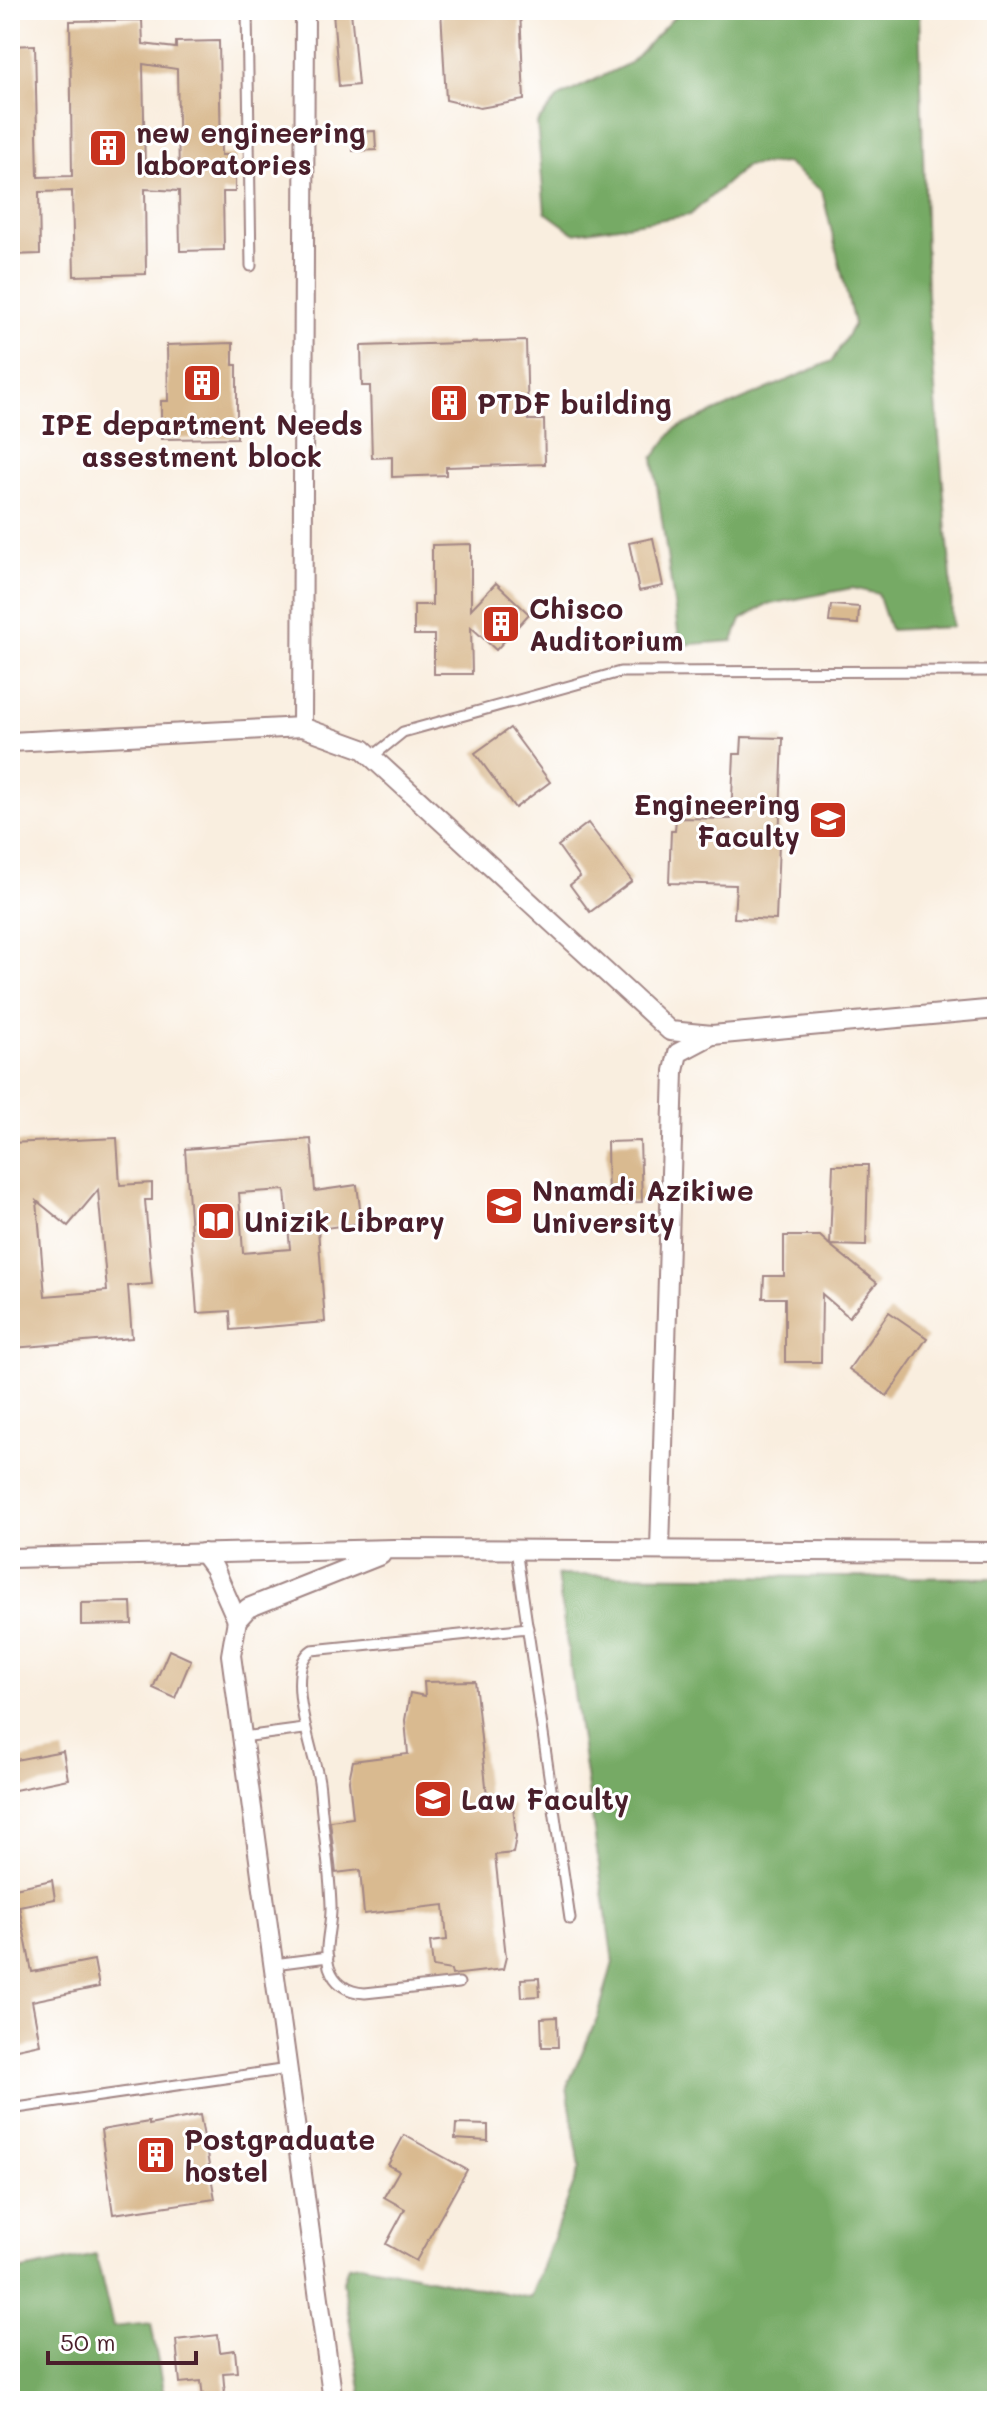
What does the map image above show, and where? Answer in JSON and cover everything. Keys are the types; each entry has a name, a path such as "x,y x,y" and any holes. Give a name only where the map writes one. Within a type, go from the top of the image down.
{"street":[{"path":"302,727 305,10"},
{"path":"10,742 302,727 343,740 372,757 670,1031 678,1053 672,1089 660,1549"},
{"path":"670,1031 712,1035 997,1009"},
{"path":"678,1053 712,1035"},
{"path":"10,1558 394,1549 997,1552"},
{"path":"333,2401 231,1655 237,1620 248,1608 394,1549"},
{"path":"203,1553 214,1568 237,1620"}],"lane":[{"path":"247,10 251,266"},
{"path":"372,757 403,732 620,672 997,671"},
{"path":"516,1549 570,1919"},
{"path":"459,1983 352,1992 341,1986 333,1976 328,1957 332,1907 320,1790 304,1729 300,1668 306,1654 312,1650 528,1628"},
{"path":"243,1737 304,1729"},
{"path":"274,1964 328,1957"},
{"path":"10,2109 288,2069"}],"green space":[{"path":"681,10 919,10 927,295 951,578 952,627 890,630 878,594 852,588 766,605 741,620 733,641 680,645 653,458 675,429 832,361 854,324 822,191 786,163 746,166 690,215 574,233 545,212 537,123 559,97 630,63"},
{"path":"557,1575 997,1578 997,2401 363,2401 343,2281 348,2266 360,2264 530,2298 580,2167 567,2087 598,2016 613,1962"},
{"path":"96,2255 113,2327 151,2323 165,2401 10,2401 10,2265 18,2271"}],"building":[{"path":"441,10 520,10 524,100 480,108 446,100"},
{"path":"351,11 358,85 339,87 333,12"},
{"path":"142,20 143,44 176,48 176,42 219,41 221,155 235,155 235,192 223,192 224,250 180,251 179,191 145,189 146,274 74,276 72,191 39,192 40,254 10,255 10,46 35,45 38,177 72,176 70,21","holes":["143,64 177,69 179,175 145,173"]},
{"path":"375,131 376,150 353,151 352,132"},
{"name":"PTDF building","path":"526,341 528,420 544,420 545,464 446,467 446,475 392,477 392,457 372,458 370,386 362,386 361,346"},
{"name":"IPE department Needs assestment block","path":"233,343 233,365 237,365 237,438 161,439 161,401 168,401 167,345"},
{"path":"653,538 663,586 639,591 629,543"},
{"path":"471,544 471,609 496,583 529,614 496,650 471,627 472,674 434,674 434,635 414,635 414,605 432,605 432,545"},
{"path":"831,605 859,607 858,624 829,622"},
{"path":"510,728 550,782 515,808 475,753"},
{"path":"742,737 783,738 776,920 734,918 736,885 669,883 671,831 675,831 676,818 731,819 734,754 741,754"},
{"path":"588,823 632,881 590,912 570,885 580,877 558,846"},
{"path":"117,1138 120,1185 152,1183 152,1200 145,1200 152,1284 128,1286 132,1338 13,1348 10,1313 10,1143","holes":["98,1190 107,1291 45,1296 37,1201 68,1226"]},
{"name":"Unizik Library","path":"311,1139 315,1191 357,1185 362,1223 318,1229 325,1322 231,1330 230,1311 197,1313 185,1149","holes":["285,1190 290,1249 243,1253 239,1193"]},
{"path":"640,1141 642,1202 608,1203 607,1142"},
{"path":"833,1165 868,1165 866,1246 830,1245"},
{"path":"784,1236 820,1236 877,1283 849,1317 822,1294 821,1362 785,1362 785,1298 763,1298 764,1276 784,1276"},
{"path":"889,1312 927,1338 887,1396 849,1369"},
{"path":"131,1602 132,1624 81,1625 81,1603"},
{"path":"169,1650 191,1660 175,1698 153,1688"},
{"path":"475,1681 488,1805 513,1805 516,1837 513,1853 495,1855 506,1957 503,1969 452,1975 451,1970 433,1967 430,1942 447,1940 444,1905 364,1914 360,1870 336,1873 330,1821 353,1818 349,1780 353,1761 408,1754 405,1720 410,1693 425,1696 424,1682"},
{"path":"63,1751 68,1779 10,1791 10,1761"},
{"path":"52,1880 55,1899 19,1906 32,1972 94,1960 99,1987 32,2001 40,2044 12,2050 10,1889"},
{"path":"539,1978 540,1996 522,1997 521,1979"},
{"path":"557,2017 558,2047 542,2047 541,2018"},
{"name":"Postgraduate hostel","path":"200,2115 215,2199 113,2214 101,2130"},
{"path":"456,2124 488,2125 488,2141 455,2139"},
{"path":"404,2135 467,2170 416,2261 386,2244 405,2209 384,2197 399,2171 388,2165"},
{"path":"218,2335 220,2352 235,2350 237,2372 223,2373 225,2395 203,2398 201,2381 180,2383 176,2340"}],"place":[{"name":"new engineering laboratories","path":"108,148"},
{"name":"IPE department Needs assestment block","path":"202,383"},
{"name":"PTDF building","path":"449,403"},
{"name":"Chisco Auditorium","path":"501,624"},
{"name":"Engineering Faculty","path":"828,820"},
{"name":"Nnamdi Azikiwe University","path":"504,1206"},
{"name":"Unizik Library","path":"216,1221"},
{"name":"Law Faculty","path":"433,1799"},
{"name":"Postgraduate hostel","path":"156,2155"}]}
